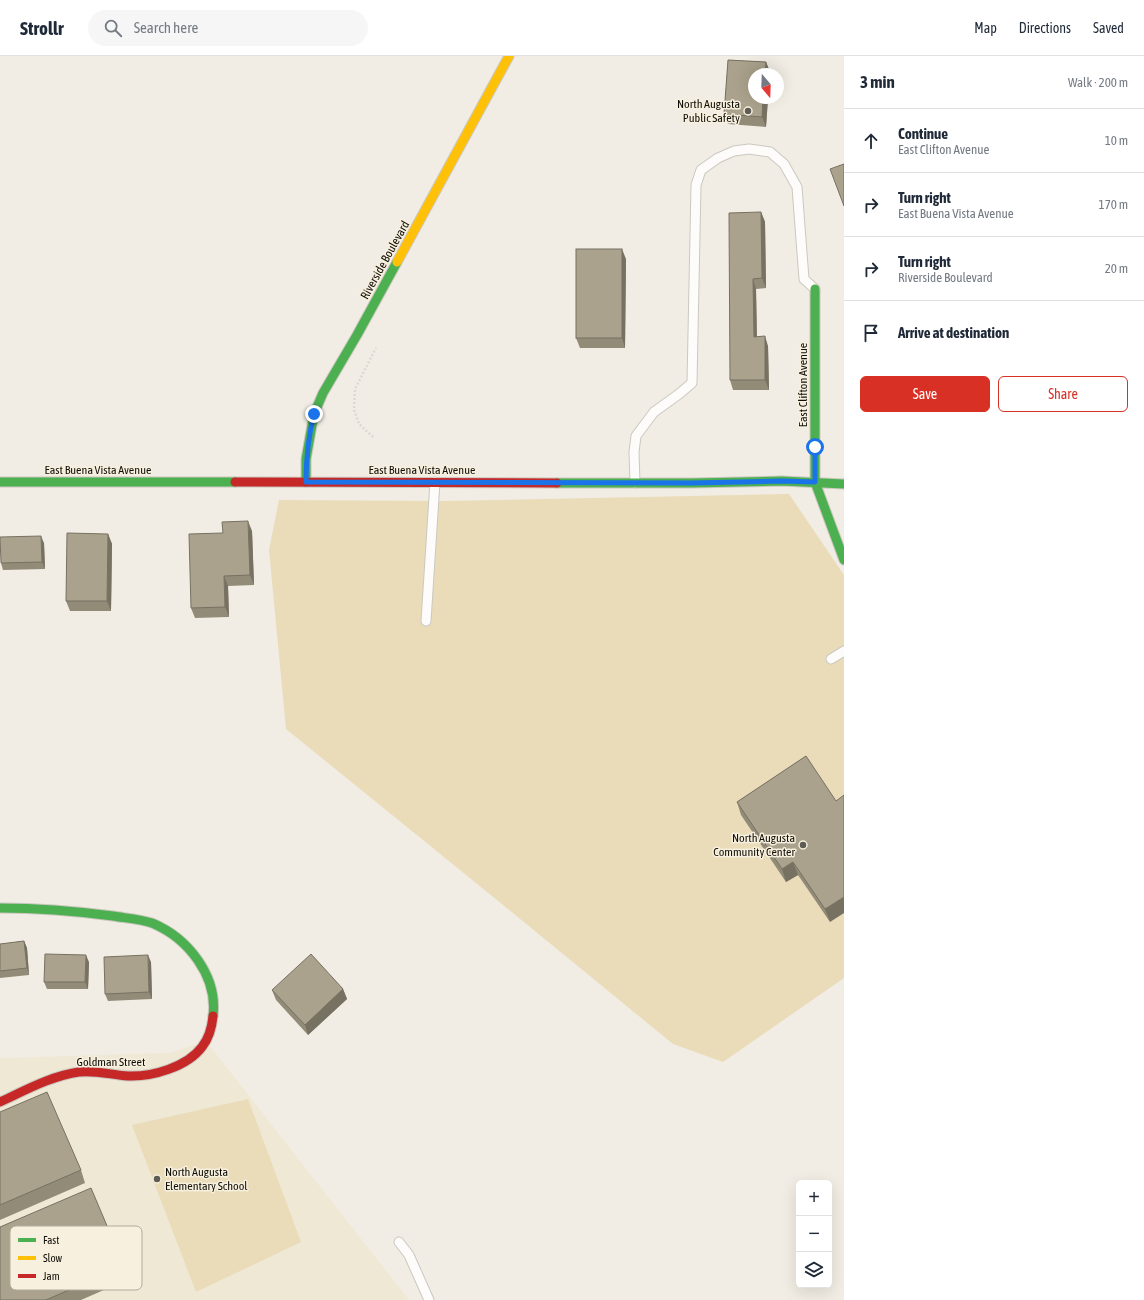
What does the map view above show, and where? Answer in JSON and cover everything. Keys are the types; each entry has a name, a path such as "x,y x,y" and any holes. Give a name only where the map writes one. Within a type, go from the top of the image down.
{"street":[{"name":"Riverside Boulevard","path":"306,482 306,459 309,437 314,414 323,393 358,335 509,56"},
{"name":"East Clifton Avenue","path":"815,289 815,482"},
{"name":"East Buena Vista Avenue","path":"0,482 782,481 844,484"},
{"path":"815,482 844,560"},
{"name":"Goldman Street","path":"0,908 94,913 149,922 174,935 185,945 199,962 206,974 214,1000 214,1014 209,1034 200,1052 176,1066 160,1072 144,1075 128,1076 103,1072 83,1072 62,1076 42,1082 0,1102"}],"lane":[{"path":"636,482 634,452 636,436 654,412 692,383 696,185 701,170 718,158 734,151 749,149 770,152 784,164 797,187 804,279 815,289"},
{"path":"426,621 435,482"},
{"path":"831,659 844,651"},
{"path":"399,1242 409,1255 429,1300"}],"shaded area":[{"path":"789,494 844,575 844,978 723,1062 673,1044 286,729 269,550 279,500 444,501"},
{"name":"North Augusta Elementary School","path":"206,1041 409,1300 0,1300 0,1058 170,1053"},
{"path":"248,1099 301,1242 196,1292 132,1125"}],"building":[{"path":"728,60 766,62 766,68 748,68 748,104 763,104 762,117 724,114"},
{"path":"844,164 844,206 830,169"},
{"path":"761,212 762,278 753,279 754,337 765,336 765,380 730,380 729,213"},
{"path":"576,249 622,249 622,338 576,338"},
{"path":"248,521 250,575 224,576 225,607 191,608 189,534 223,533 222,522"},
{"path":"67,533 108,534 107,601 66,601"},
{"path":"41,536 42,562 1,563 0,537"},
{"name":"North Augusta Community Center","path":"806,756 836,801 844,795 844,897 825,909 793,862 782,869 737,802"},
{"path":"24,941 27,968 0,971 0,944"},
{"path":"45,954 86,955 85,982 44,982"},
{"path":"311,954 343,989 305,1025 272,990"},
{"path":"148,955 149,992 105,994 104,957"},
{"path":"47,1092 81,1170 0,1205 0,1112"},
{"path":"91,1188 107,1226 10,1226 10,1290 69,1290 46,1300 0,1300 0,1227"}],"traffic: fast":[{"path":"306,482 306,459 314,414 323,393 397,262"},
{"path":"815,289 815,482 844,560"},
{"path":"557,483 782,481 844,484"},
{"path":"0,482 235,482"},
{"path":"0,908 56,910 113,916 152,923 177,938 198,960 211,987 213,1016"}],"traffic: slow":[{"path":"397,262 509,56"}],"traffic: jam":[{"path":"235,482 557,483"},
{"path":"0,1102 39,1084 69,1074 92,1072 137,1076 158,1073 178,1065 187,1060 202,1047 210,1032 213,1016"}],"place":[{"name":"North Augusta Public Safety","path":"748,111"},
{"name":"North Augusta Community Center","path":"803,845"},
{"name":"North Augusta Elementary School","path":"157,1179"}],"route":[{"path":"314,414 306,459 306,482 815,482 815,447"}]}
